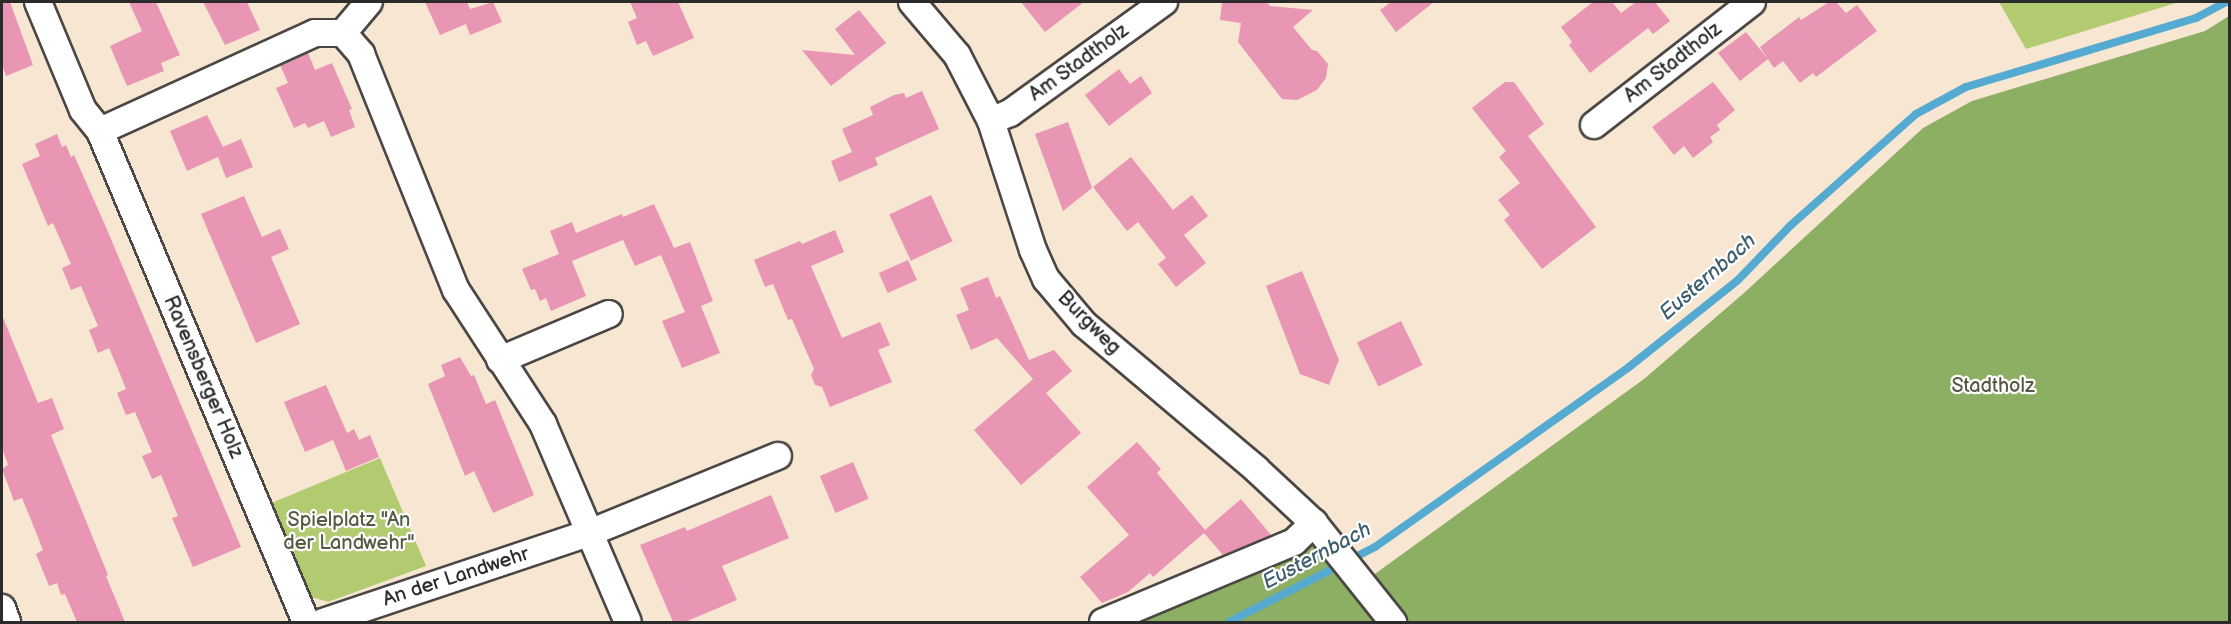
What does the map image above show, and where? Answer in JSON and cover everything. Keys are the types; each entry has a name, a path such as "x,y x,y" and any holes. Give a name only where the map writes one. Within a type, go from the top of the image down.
{"street":[{"name":"Ravensberger Holz","path":"39,2 83,110 100,131 306,622"},
{"path":"343,33 369,2"},
{"name":"Burgweg","path":"912,2 957,55 991,121 1033,250 1046,279 1083,324 1256,469 1314,523 1393,622"},
{"name":"Am Stadtholz","path":"991,121 1010,113 1164,2"},
{"name":"Am Stadtholz","path":"1594,125 1752,2"},
{"path":"100,131 315,33 343,33 361,54 456,290 543,424 628,622"},
{"path":"500,360 609,315"},
{"name":"An der Landwehr","path":"323,622 589,533 777,456"},
{"path":"1103,622 1294,542 1314,523"},
{"path":"2,608 7,622"}],"green space":[{"path":"1999,2 2179,2 2026,49"},
{"name":"Stadtholz","path":"2229,16 2229,622 1137,622 1313,545 1350,592 1644,379 1744,293 1923,128 1972,101 2205,31"},
{"name":"Spielplatz \"An der Landwehr\"","path":"380,458 426,566 328,602 309,596 269,504"}],"building":[{"path":"2,2 10,2 33,65 6,76 2,64"},
{"path":"129,2 156,2 180,55 161,63 164,71 127,86 110,46 142,31"},
{"path":"203,2 247,2 260,30 225,45"},
{"path":"425,2 467,2 470,9 493,2 502,22 470,35 466,24 440,35"},
{"path":"630,2 678,2 694,38 653,56 646,41 637,45 628,22 637,18"},
{"path":"1021,2 1084,2 1045,32"},
{"path":"1222,2 1267,2 1270,6 1313,10 1293,27 1312,50 1317,51 1328,64 1326,78 1317,90 1297,100 1282,99 1238,42 1241,23 1220,20"},
{"path":"1391,2 1434,2 1396,32 1380,10"},
{"path":"1593,2 1612,2 1621,13 1636,2 1655,2 1670,21 1653,34 1648,28 1590,73 1569,45 1572,42 1561,27"},
{"path":"1829,2 1836,2 1846,13 1857,5 1877,31 1816,77 1813,73 1800,83 1783,61 1774,68 1768,59 1740,81 1718,53 1746,32 1767,58 1760,47 1799,17 1801,20"},
{"path":"859,10 886,43 831,86 802,50 855,55 835,29"},
{"path":"308,53 315,70 332,63 352,109 349,110 355,127 331,137 324,121 308,128 305,123 294,128 276,88 288,83 280,65"},
{"path":"1119,69 1130,84 1141,76 1152,93 1109,126 1085,95"},
{"path":"1505,82 1514,82 1544,124 1528,136 1596,227 1542,269 1504,220 1510,215 1498,200 1520,183 1499,157 1506,151 1472,108"},
{"path":"1713,82 1735,110 1717,125 1720,130 1710,137 1713,142 1693,158 1684,146 1674,155 1652,127"},
{"path":"922,91 939,129 875,158 878,165 839,182 831,161 852,152 842,129 873,115 870,107 894,95 904,93 906,98"},
{"path":"207,115 223,147 241,139 253,167 226,178 218,157 187,171 170,131"},
{"path":"1068,122 1092,188 1063,211 1035,134"},
{"path":"57,134 62,147 66,145 71,157 74,155 241,547 193,567 172,518 178,516 161,475 152,479 142,456 152,452 135,412 126,415 117,393 126,389 118,369 109,348 98,353 89,330 98,326 81,286 71,290 62,268 71,264 53,223 48,226 22,164 40,156 35,144"},
{"path":"1131,157 1173,210 1192,195 1208,216 1184,235 1206,263 1176,287 1158,264 1166,258 1138,222 1127,231 1093,187"},
{"path":"931,195 953,241 911,261 889,214"},
{"path":"244,196 262,237 280,229 289,249 271,257 300,324 256,343 201,214"},
{"path":"654,204 674,248 690,242 713,301 701,306 720,353 682,368 662,321 685,312 661,255 635,266 623,240 572,261 586,296 551,311 546,298 540,301 535,289 531,290 522,269 559,254 550,231 572,222 576,233"},
{"path":"835,230 844,252 811,266 842,338 880,322 890,345 878,350 892,382 830,407 822,387 815,385 811,375 814,369 792,319 788,320 773,284 765,287 754,260 800,241 802,244"},
{"path":"908,260 917,280 888,293 879,273"},
{"path":"1302,271 1339,360 1329,385 1300,374 1266,286"},
{"path":"988,277 996,298 1000,296 1029,360 1054,350 1072,371 1046,393 1081,433 1021,485 974,430 1033,379 997,338 971,350 956,315 969,310 960,288"},
{"path":"2,315 38,403 52,398 64,429 51,435 125,622 77,622 65,594 61,595 57,583 49,586 36,554 43,550 22,498 14,501 2,469 8,465 2,448"},
{"path":"1401,321 1422,365 1378,387 1357,342"},
{"path":"460,357 471,376 474,375 486,404 495,400 534,495 493,513 474,471 465,476 428,384 445,376 441,365"},
{"path":"326,385 347,433 354,429 359,440 370,435 379,457 346,471 333,440 305,452 284,402"},
{"path":"1137,442 1161,469 1157,473 1205,530 1241,499 1271,535 1223,555 1204,533 1153,577 1150,573 1128,592 1102,603 1080,577 1129,535 1087,487"},
{"path":"853,462 869,499 835,513 820,476"},
{"path":"771,495 789,538 722,566 737,600 685,622 673,622 640,545 685,527 687,531"}],"waterway":[{"name":"Eusternbach","path":"1229,622 1375,547 1629,367 1738,280 1791,225 1916,114 1966,87 2196,18 2226,2"}]}
